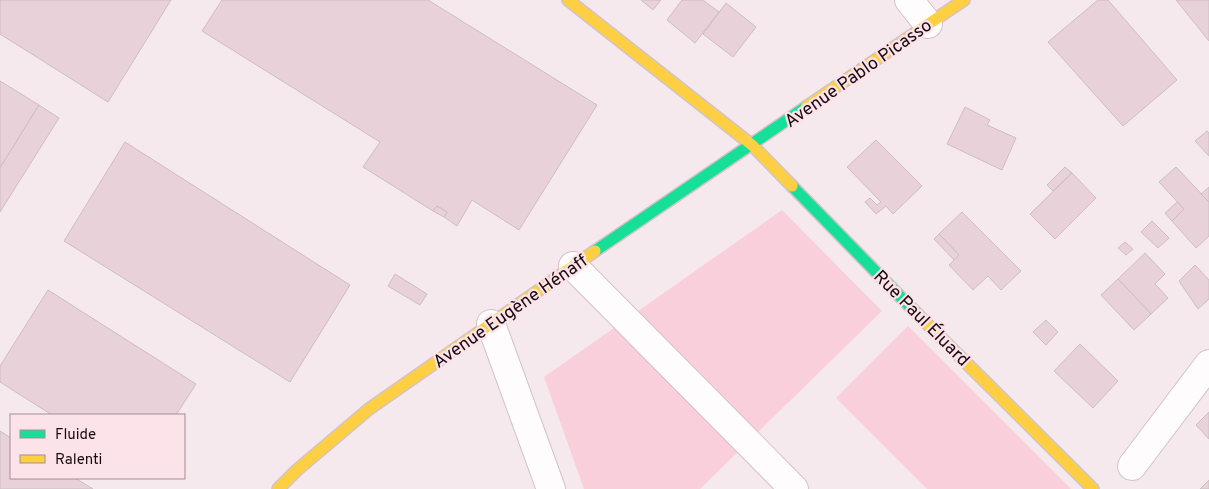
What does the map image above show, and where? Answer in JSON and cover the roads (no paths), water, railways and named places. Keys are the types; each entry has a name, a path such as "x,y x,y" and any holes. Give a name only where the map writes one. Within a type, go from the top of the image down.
{"main road":[{"name":"Rue Paul Éluard","path":"568,0 752,146 897,294 1093,489"},
{"name":"Avenue Pablo Picasso","path":"752,146 964,0"},
{"name":"Avenue Eugène Hénaff","path":"278,489 297,470 369,410 573,266 752,146"}],"street":[{"path":"909,0 928,24"},
{"path":"573,266 794,489"},
{"path":"491,324 551,489"},
{"path":"1132,466 1209,364"}]}
